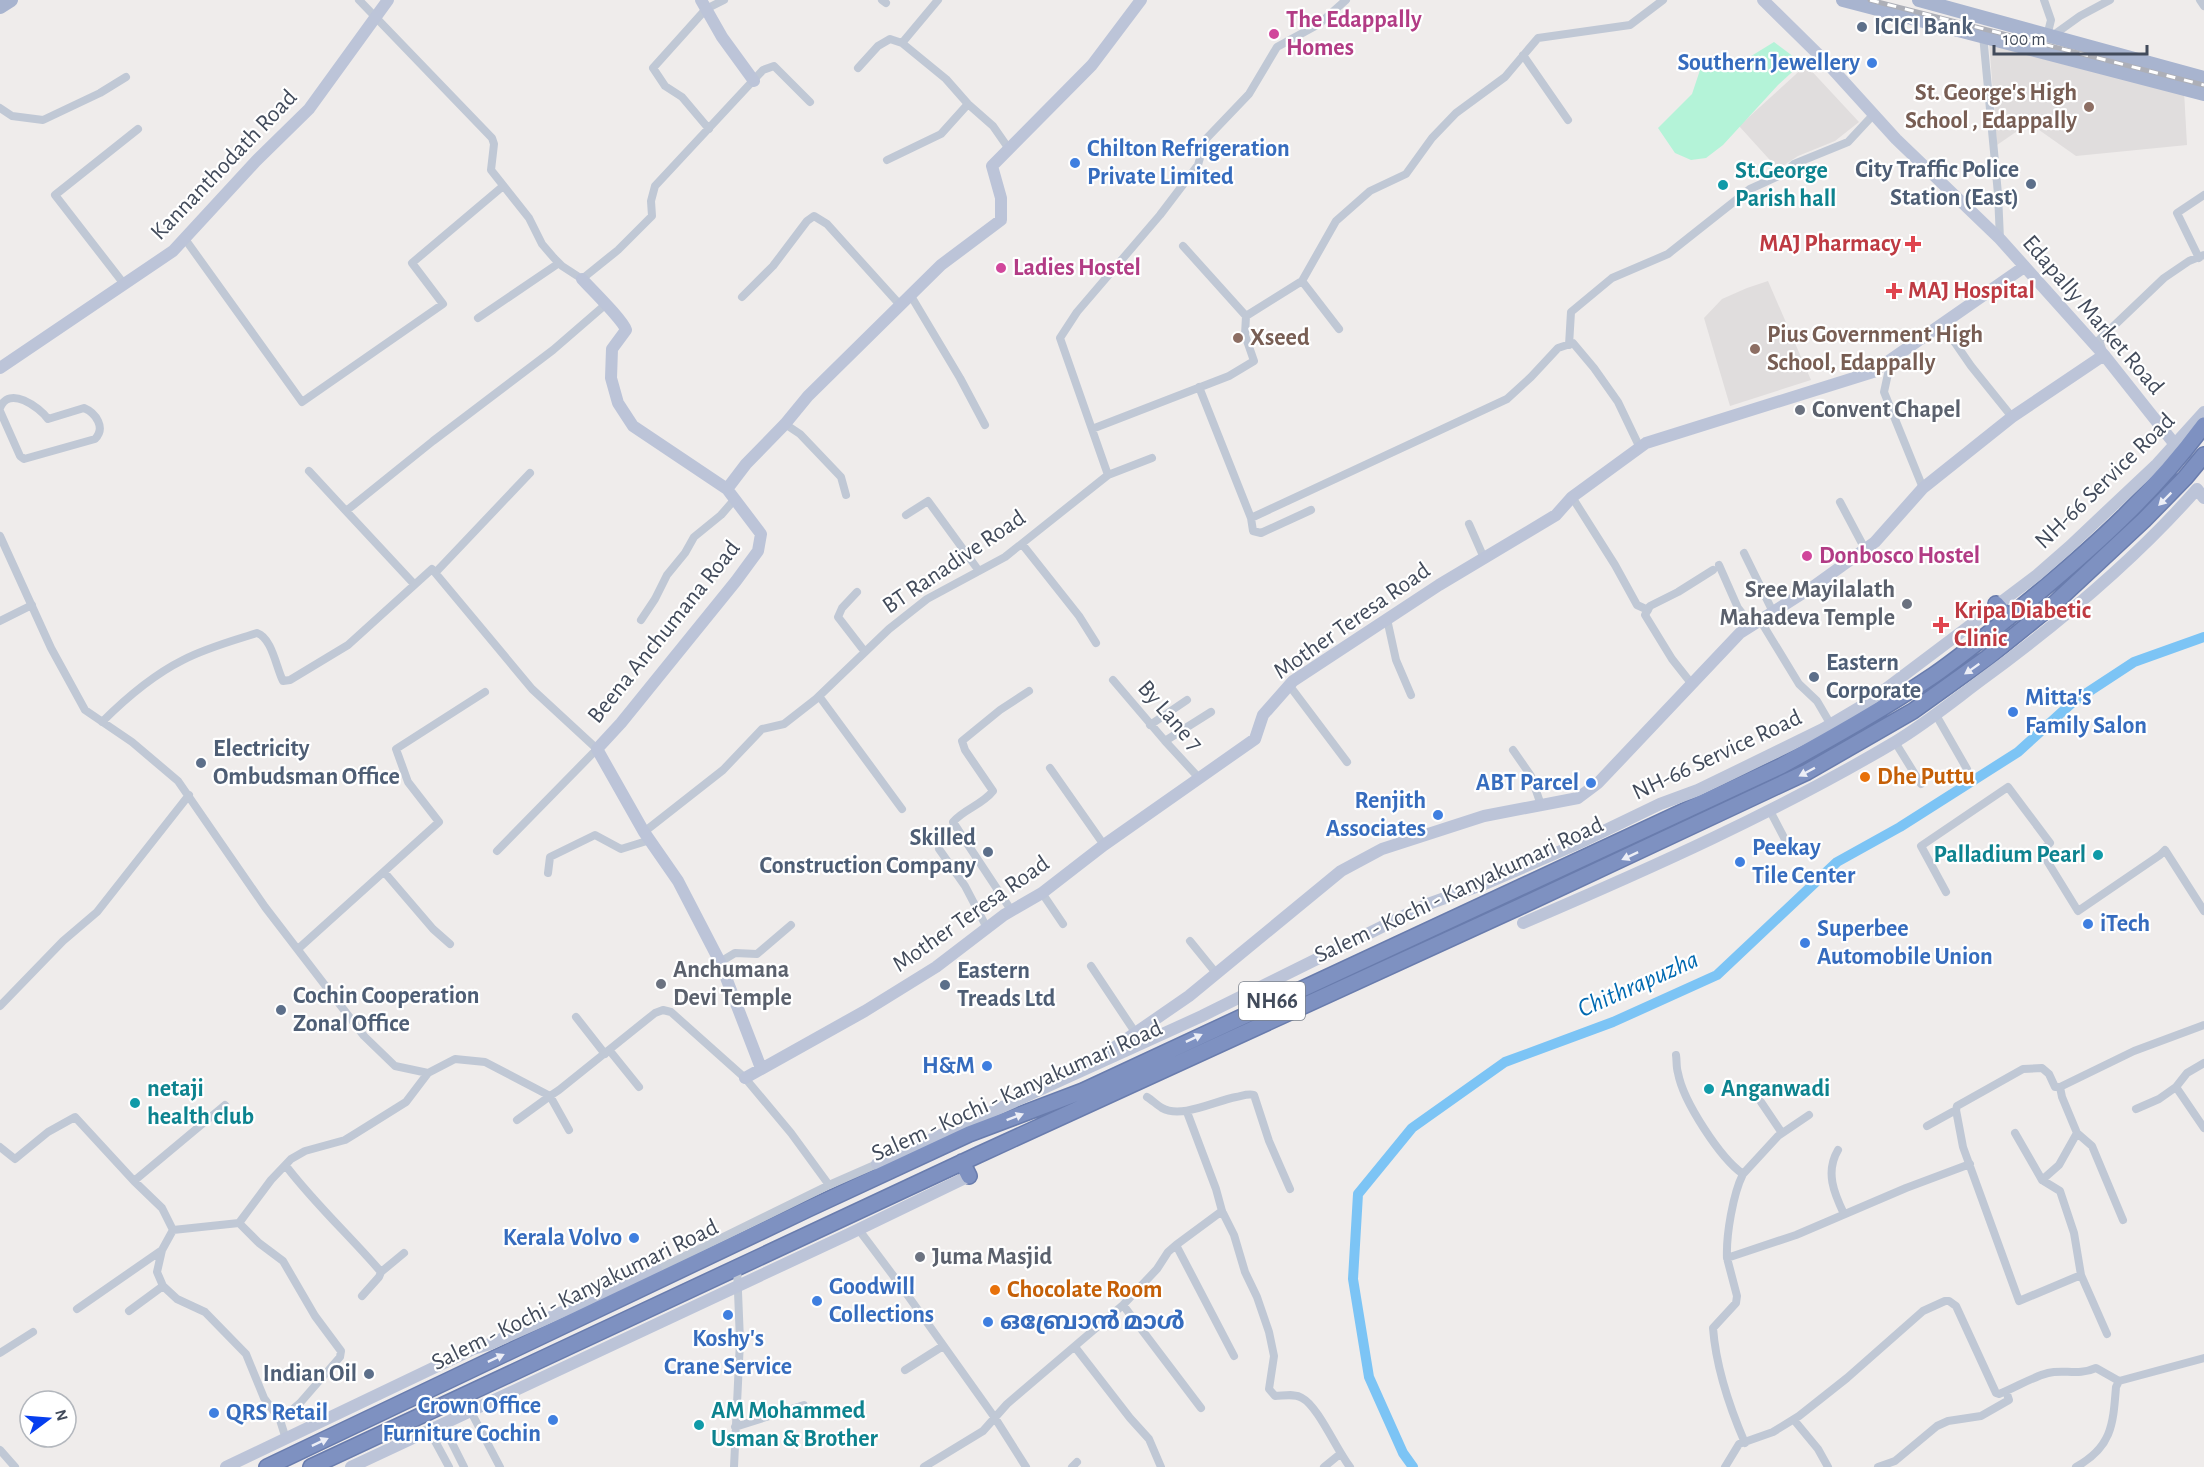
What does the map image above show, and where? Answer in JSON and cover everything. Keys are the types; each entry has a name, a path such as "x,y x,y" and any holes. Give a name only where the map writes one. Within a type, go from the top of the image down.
{"highway":[{"name":"Salem - Kochi - Kanyakumari Road","path":"267,1467 593,1312 880,1169 1083,1091 1781,766 1860,721 1935,674 2008,618 2074,564 2130,512 2177,452 2204,425"},
{"name":"Salem - Kochi - Kanyakumari Road","path":"311,1467 737,1268 966,1169 1517,908 1765,794 1847,751 1913,711 1987,658 2055,603 2144,520 2204,455"},
{"path":"1996,604 2008,618"},
{"path":"1676,815 1683,831"},
{"path":"1517,908 1523,922"},
{"path":"593,1312 601,1332"}],"main road":[{"path":"0,7 11,0"},
{"path":"1843,0 2204,94"},
{"path":"1910,18 1913,0"},
{"path":"1919,0 2204,77"},
{"path":"2024,28 2051,33 2204,77"},
{"path":"2017,44 2051,48 2204,88"}],"street":[{"name":"Beena Anchumana Road","path":"359,0 492,138 494,144 491,170 502,187 526,214 542,244 559,263 582,279 604,305 624,323 626,330 612,349 611,363 614,393 626,418 633,426 731,494 761,534 758,551 635,706 597,749 647,836 678,881 720,962 761,1068"},
{"name":"Kannanthodath Road","path":"0,368 173,251 256,161 309,109 388,0"},
{"path":"710,129 682,97 665,86 653,68 703,4 724,0"},
{"path":"902,43 938,0"},
{"path":"641,620 667,575 685,553 694,537 721,515 746,464 785,424 808,396 941,265 1001,220 1001,198 992,166 1092,65 1141,0"},
{"path":"1108,476 1060,338 1077,312 1167,207 1198,165 1204,140 1249,94 1278,47 1319,24 1346,0"},
{"path":"1246,316 1302,281 1336,221 1370,191 1406,174 1432,138 1454,115 1504,77 1538,38 1630,25 1663,0"},
{"name":"Edapally Market Road","path":"1763,0 1827,63 1896,139 2000,239 2104,355 2177,452"},
{"path":"2043,0 2051,20 2051,33"},
{"path":"2051,33 2110,0"},
{"path":"2200,0 2204,6"},
{"path":"703,4 722,37 754,81"},
{"path":"1983,35 1999,205 2000,239"},
{"path":"858,68 878,46 890,39 902,43 946,79 968,104 993,126 1009,149"},
{"path":"1523,55 1568,120"},
{"path":"582,279 618,250 652,216 651,201 655,186 763,70 774,66 810,102"},
{"path":"0,108 12,116 43,120 100,93 126,77"},
{"path":"887,160 941,134 968,104"},
{"path":"1569,345 1571,312 1612,278 1668,254 1750,189 1783,174 1794,164 1848,142 1874,114"},
{"path":"124,284 55,195 138,129"},
{"path":"185,239 302,402 443,304 412,263 502,187"},
{"path":"226,1467 473,1349 490,1344 656,1270 828,1185 880,1169 1078,1072 1189,996 1341,871 1382,849 1484,816 1578,798 1598,783 1740,633 1875,542 1923,488 2012,417 2104,355 2099,340 2164,278 2189,261 2202,257 2177,213 2204,195"},
{"path":"742,297 773,266 807,221 814,216 827,224 901,306"},
{"path":"1092,429 1229,376 1254,361 1245,335 1246,316 1183,246"},
{"path":"478,318 559,263"},
{"name":"Mother Teresa Road","path":"745,1078 865,1011 936,967 1011,910 1042,893 1104,844 1255,739 1263,715 1289,685 1387,619 1556,515 1572,497 1646,443 1873,372 2024,267"},
{"path":"1302,281 1340,329"},
{"path":"911,296 985,424"},
{"path":"346,511 433,441 544,357 604,305"},
{"path":"1942,324 1971,366 2012,417"},
{"path":"1251,518 1507,399 1558,348 1574,343 1612,393 1640,448"},
{"path":"1891,359 1884,392 1923,488"},
{"path":"1200,387 1251,518 1253,531 1261,533 1311,510"},
{"path":"10,398 16,398 41,410 48,419 84,408 92,411 97,418 100,435 95,439 24,459 20,456 1,404 10,398"},
{"name":"NH-66 Service Road","path":"1078,1072 1202,1016 1428,904 1486,883 1577,844 1660,804 1698,790 1831,725 1867,703 2069,548 2177,452 2204,412"},
{"path":"785,424 800,434 841,477 846,495"},
{"name":"BT Ranadive Road","path":"647,836 723,770 762,729 784,724 819,696 889,629 927,599 1005,557 1108,476 1152,458"},
{"path":"309,471 414,584"},
{"path":"436,572 530,473"},
{"path":"1523,922 1769,809 1895,742 1936,715 2024,649 2096,590 2200,493"},
{"path":"1572,497 1615,565 1636,605 1648,610"},
{"path":"906,515 928,501 979,571"},
{"path":"1840,502 1865,549"},
{"path":"1469,524 1484,558"},
{"path":"0,536 51,648 85,710 132,742 178,781 265,907 364,1036 395,1066 428,1073"},
{"path":"1022,544 1079,616 1096,643"},
{"path":"1744,553 1773,612"},
{"path":"1691,683 1672,659 1645,615 1650,606 1678,592 1716,567 1738,608 1756,623 1799,684 1817,701 1831,725"},
{"path":"102,722 116,708 167,668 185,658 257,633 264,636 268,643 284,681 290,680 348,645 432,569 532,689 597,749 497,851"},
{"path":"857,592 842,608 838,617 865,652"},
{"path":"0,621 32,605"},
{"path":"1387,619 1396,660 1411,695"},
{"name":"By Lane 7","path":"1113,680 1164,741 1199,778"},
{"path":"1289,685 1347,762"},
{"path":"1011,910 952,822 957,816 988,798 993,791 965,750 962,741 1000,710 1029,691"},
{"path":"297,949 385,873 439,822 408,782 396,749 484,692"},
{"path":"819,696 902,809"},
{"path":"1150,725 1187,700"},
{"path":"1164,741 1211,712"},
{"path":"1936,715 1967,769"},
{"path":"1895,742 1921,784"},
{"path":"1513,750 1531,776 1541,805"},
{"path":"1050,768 1104,844"},
{"path":"1946,892 1921,846 2008,787 2050,843 2041,851 2078,911 2166,850 2204,911"},
{"path":"0,1006 63,941 97,912 189,795"},
{"path":"1769,809 1790,849"},
{"path":"548,873 550,857 595,835 621,849 647,836"},
{"path":"939,849 965,886 987,928"},
{"path":"385,873 433,929 450,944"},
{"path":"1042,893 1063,924"},
{"path":"720,962 735,953 757,954 791,925"},
{"path":"1190,940 1216,973"},
{"path":"1091,966 1135,1032"},
{"path":"517,1120 655,1013 663,1010 672,1012 745,1078 791,1133 828,1185"},
{"path":"576,1017 639,1088"},
{"path":"1927,1126 1956,1110 1957,1106 2023,1070 2042,1068 2049,1074 2055,1087 2060,1087 2134,1051 2204,1025"},
{"path":"1676,1055 1678,1075 1690,1104 1721,1152 1743,1174"},
{"path":"173,1230 239,1223 271,1180 291,1159 305,1151 345,1140 406,1102 428,1073 455,1059 485,1062 549,1096 569,1130"},
{"path":"2136,1109 2159,1099 2176,1087 2187,1073 2204,1063"},
{"path":"2060,1087 2061,1097 2077,1133 2092,1146 2123,1220"},
{"path":"2176,1087 2204,1128"},
{"path":"1147,1097 1163,1109 1187,1112 1223,1100 1254,1095 1269,1141 1290,1189"},
{"path":"1761,1102 1782,1133"},
{"path":"134,1181 225,1105"},
{"path":"1956,1110 1963,1147 2019,1301 2081,1275"},
{"path":"1187,1112 1222,1211 1234,1235 1245,1272 1257,1297 1272,1343 1273,1374 1268,1383 1269,1389 1275,1395 1299,1396 1304,1399 1350,1467"},
{"path":"1745,1443 1733,1415 1714,1344 1713,1328 1736,1303 1737,1296 1727,1258 1728,1233 1739,1182 1743,1174 1769,1144 1809,1115"},
{"path":"0,1147 15,1159 48,1132 75,1117 162,1208 173,1230"},
{"path":"2015,1133 2042,1179 2060,1191 2074,1233 2081,1275 2107,1334"},
{"path":"2042,1179 2059,1165 2077,1133"},
{"path":"1838,1150 1832,1160 1832,1186 1844,1214"},
{"path":"1727,1258 1796,1235 1970,1164"},
{"path":"286,1166 381,1272"},
{"path":"351,1467 859,1230 966,1169"},
{"path":"924,1467 983,1431 1007,1404 1123,1305 1157,1269 1168,1252 1222,1211"},
{"path":"239,1223 259,1244 283,1261 315,1316 341,1351 340,1357 300,1403 280,1420"},
{"path":"173,1230 162,1250 157,1272 163,1286 177,1299 205,1312 246,1353 264,1398 280,1420 286,1438"},
{"path":"859,1230 902,1286 995,1418 1026,1467"},
{"path":"1176,1245 1234,1356"},
{"path":"77,1309 162,1250"},
{"path":"362,1296 381,1272 404,1253"},
{"path":"734,1467 740,1341 737,1268"},
{"path":"129,1311 163,1286"},
{"path":"1725,1467 1739,1444 1773,1432 1794,1420 1847,1378 1917,1316 1935,1304 1945,1301 1956,1306 1994,1392 1999,1394 2048,1373 2068,1374 2096,1368 2119,1381 2204,1358"},
{"path":"1123,1305 1201,1408"},
{"path":"0,1353 33,1332"},
{"path":"905,1370 943,1346"},
{"path":"1075,1347 1149,1439 1161,1467"},
{"path":"2076,1467 2097,1451 2109,1438 2116,1387 2119,1381"},
{"path":"481,1386 488,1402"},
{"path":"1878,1467 1895,1461 1937,1426 1947,1421 1980,1416 2009,1400 2006,1391"},
{"path":"370,1398 378,1414"},
{"path":"735,1427 804,1405"},
{"path":"470,1410 500,1467"},
{"path":"1794,1420 1818,1449 1828,1467"},
{"path":"442,1424 464,1467"},
{"path":"429,1430 449,1467"},
{"path":"0,1450 15,1467"},
{"path":"1324,1467 1340,1454"}],"shaded area":[{"name":"St. George's High School , Edappally","path":"1989,41 2184,91 2187,145 2076,156 2029,123 1997,145"},
{"path":"1806,65 1859,122 1835,141 1798,156 1778,169 1739,126"},
{"name":"Pius Government High School, Edappally","path":"1768,281 1811,380 1730,406 1704,318 1722,299"}],"green space":[{"path":"1774,42 1802,63 1778,85 1723,145 1706,158 1691,160 1675,153 1658,128 1692,94 1701,67 1748,58"}],"waterway":[{"name":"Chithrapuzha","path":"1413,1467 1403,1453 1369,1377 1353,1279 1358,1194 1412,1128 1505,1062 1613,1022 1717,975 1837,862 1900,827 2018,752 2073,702 2134,662 2204,637"}],"railway":[{"path":"1870,0 2204,85"}],"place":[{"name":"ICICI Bank","path":"1862,27"},
{"name":"The Edappally Homes","path":"1274,34"},
{"name":"Southern Jewellery","path":"1872,63"},
{"name":"St. George's High School , Edappally","path":"2089,107"},
{"name":"Chilton Refrigeration Private Limited","path":"1075,163"},
{"name":"City Traffic Police Station (East)","path":"2031,184"},
{"name":"St.George Parish hall","path":"1723,185"},
{"name":"MAJ Pharmacy","path":"1913,244"},
{"name":"Ladies Hostel","path":"1001,268"},
{"name":"MAJ Hospital","path":"1894,291"},
{"name":"Xseed","path":"1238,338"},
{"name":"Pius Government High School, Edappally","path":"1755,349"},
{"name":"Convent Chapel","path":"1800,410"},
{"name":"Donbosco Hostel","path":"1807,556"},
{"name":"Sree Mayilalath Mahadeva Temple","path":"1907,604"},
{"name":"Kripa Diabetic Clinic","path":"1941,625"},
{"name":"Eastern Corporate","path":"1814,677"},
{"name":"Mitta's Family Salon","path":"2013,712"},
{"name":"Electricity Ombudsman Office","path":"201,763"},
{"name":"Dhe Puttu","path":"1865,777"},
{"name":"ABT Parcel","path":"1591,783"},
{"name":"Renjith Associates","path":"1438,815"},
{"name":"Skilled Construction Company","path":"988,852"},
{"name":"Palladium Pearl","path":"2098,855"},
{"name":"Peekay Tile Center","path":"1740,862"},
{"name":"iTech","path":"2088,924"},
{"name":"Superbee Automobile Union","path":"1805,943"},
{"name":"Anchumana Devi Temple","path":"661,984"},
{"name":"Eastern Treads Ltd","path":"945,985"},
{"name":"Cochin Cooperation Zonal Office","path":"281,1010"},
{"name":"H&M","path":"987,1066"},
{"name":"Anganwadi","path":"1709,1089"},
{"name":"netaji health club","path":"135,1103"},
{"name":"Kerala Volvo","path":"634,1238"},
{"name":"Juma Masjid","path":"920,1257"},
{"name":"Chocolate Room","path":"995,1290"},
{"name":"Goodwill Collections","path":"817,1301"},
{"name":"Koshy's Crane Service","path":"728,1315"},
{"name":"ഒബ്രോൻ മാൾ","path":"988,1322"},
{"name":"Indian Oil","path":"369,1374"},
{"name":"QRS Retail","path":"214,1413"},
{"name":"Crown Office Furniture Cochin","path":"553,1420"},
{"name":"AM Mohammed Usman & Brother","path":"699,1425"}]}
